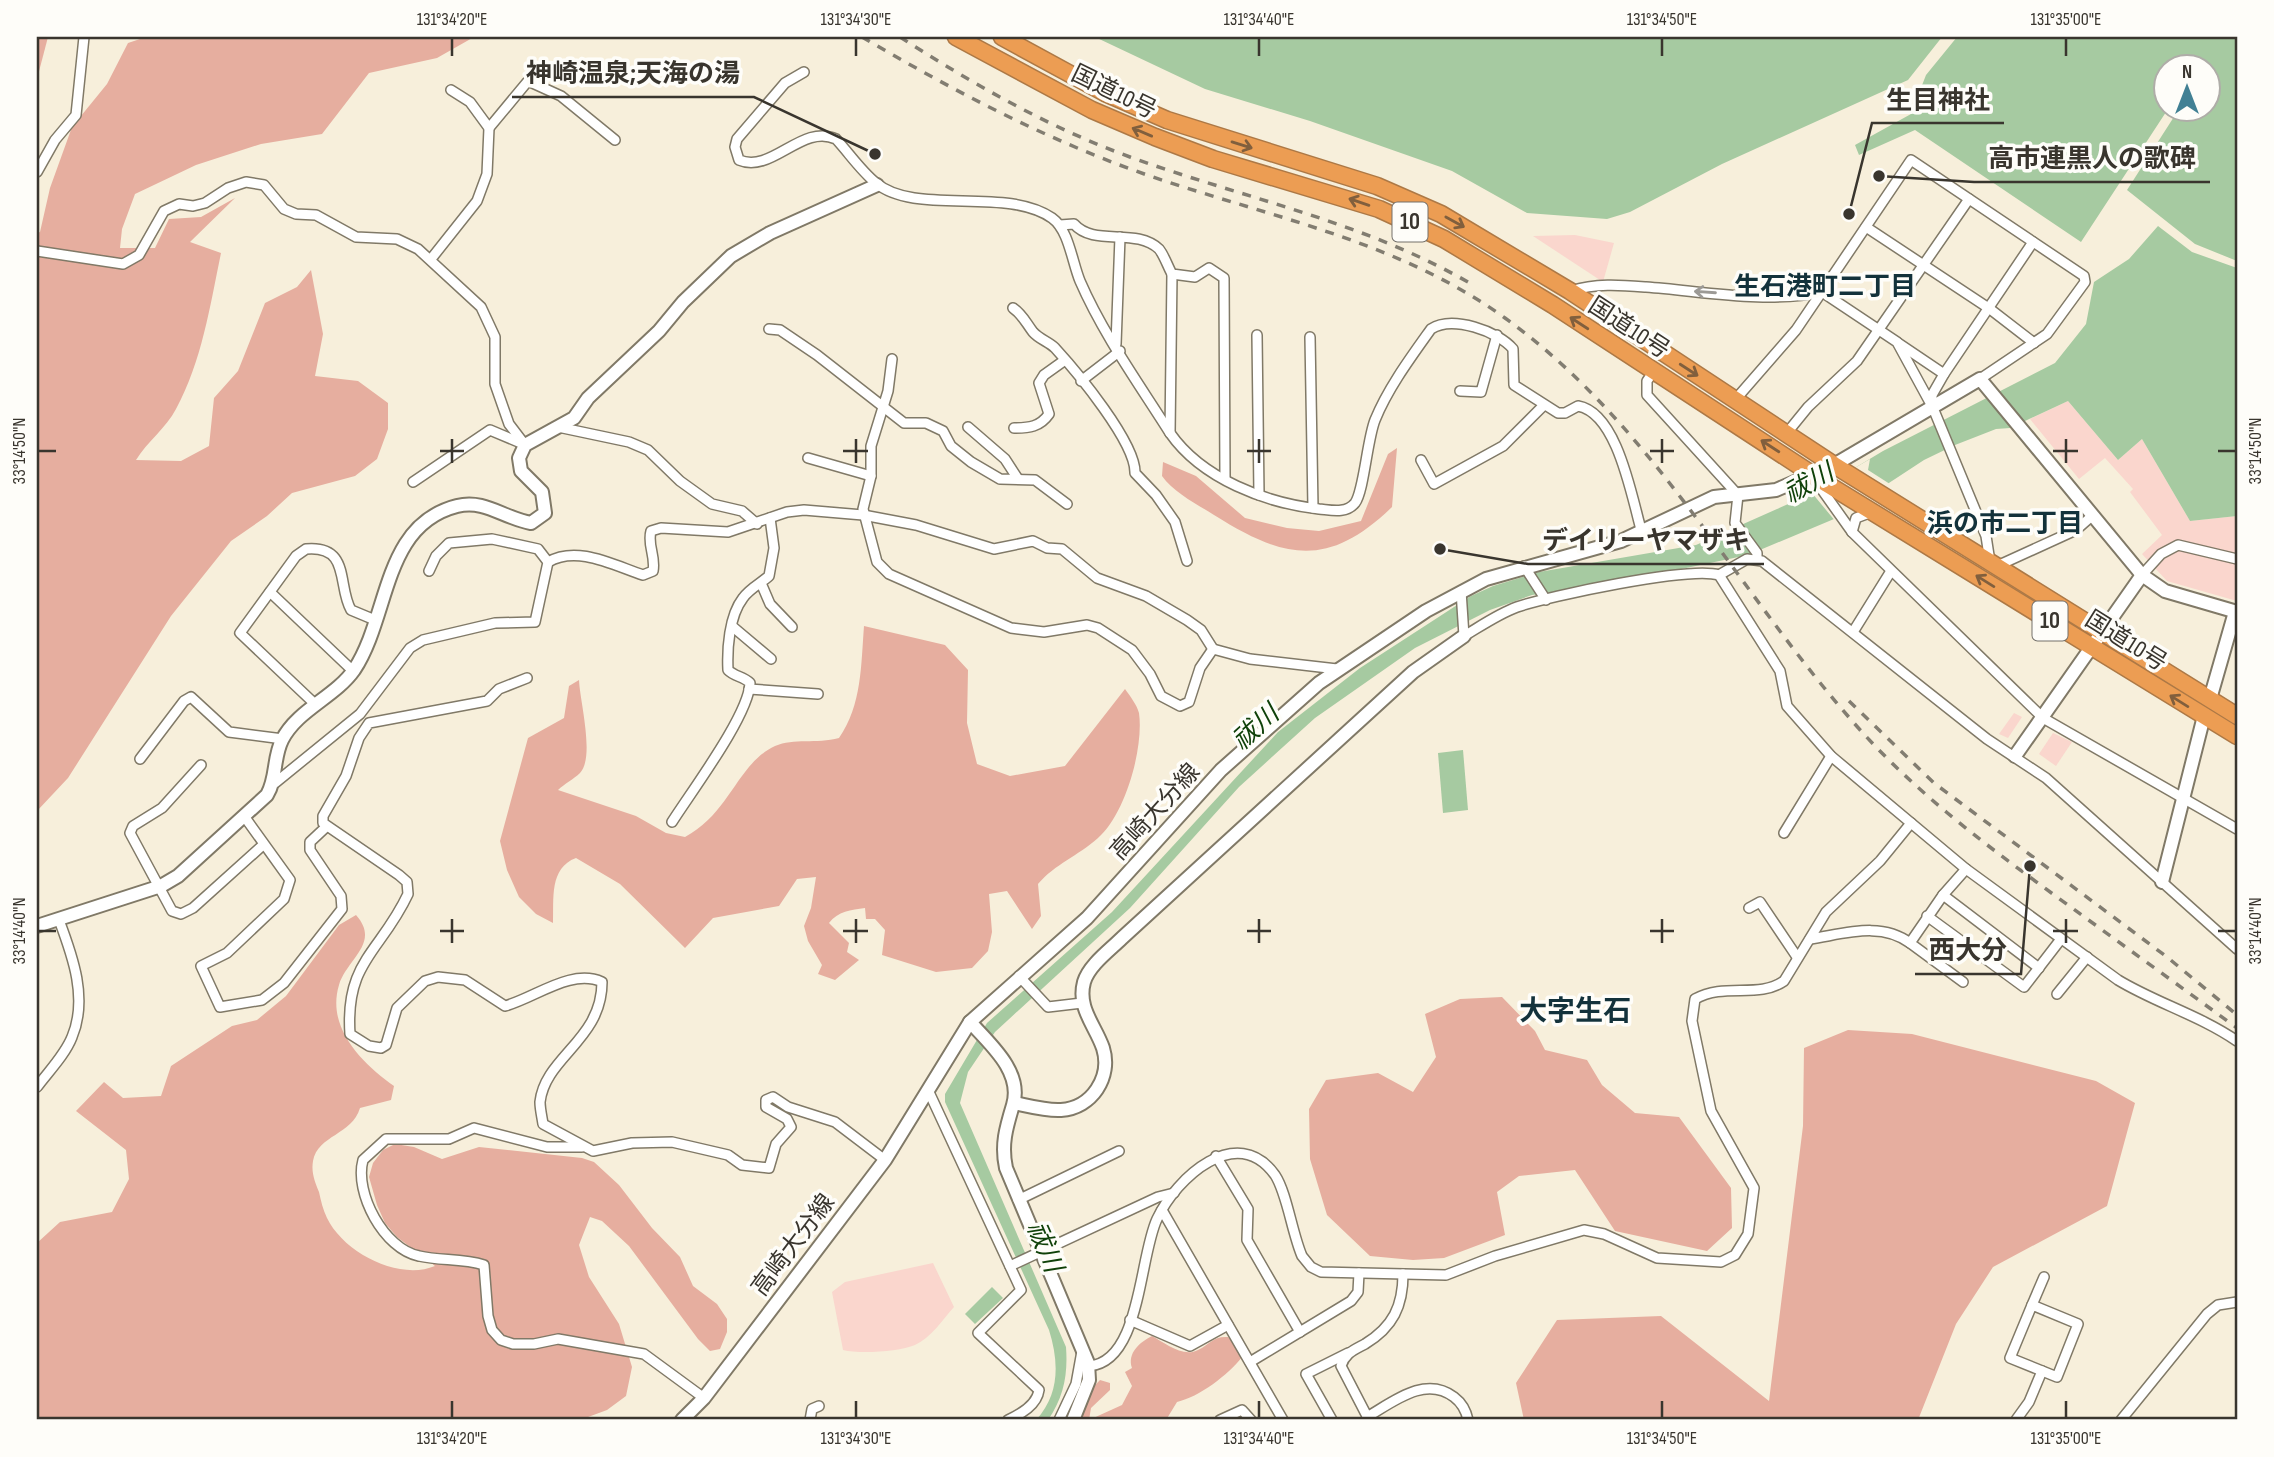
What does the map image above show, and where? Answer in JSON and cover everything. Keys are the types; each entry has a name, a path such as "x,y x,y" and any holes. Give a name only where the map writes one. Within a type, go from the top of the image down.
{"highway":[{"name":"国道10号","path":"957,37 1092,110 1143,132 1213,159 1379,209 1475,256 1820,482 2237,736"},
{"name":"国道10号","path":"1002,37 1105,93 1167,120 1406,197 1478,234 1570,291 1840,469 2237,716"}],"street":[{"path":"37,172 55,140 76,115 84,37"},
{"path":"804,72 785,83 737,139 736,156 751,165 756,164 804,141 830,136 836,139 877,185 914,198 972,199 1045,214 1060,225 1080,281 1170,433 1183,449 1225,479 1259,495 1313,508 1343,511 1355,503 1375,421 1388,394 1431,329 1442,325 1476,327 1497,335 1513,349 1514,384 1543,406 1558,413 1565,413 1578,406 1585,407 1609,428 1642,533"},
{"path":"431,259 477,201 487,174 489,128 528,80 561,96 615,139"},
{"path":"451,90 470,102 489,128"},
{"path":"1735,400 1796,330 1911,160 2084,276 2085,282 2059,320 2034,343 1980,379 2142,575 2165,591 2236,612 2210,699"},
{"path":"37,251 123,264 139,255 164,211 179,204 193,206 205,203 228,188 253,181 264,185 285,209 296,214 316,215 356,237 397,239 431,259 453,284 481,307 495,337 495,384 509,425 525,445"},
{"path":"275,783 274,770 290,727 353,671 395,565 420,523 454,506 479,503 511,520 531,523 545,513 542,492 521,471 519,458 525,445 574,418 588,398 659,331 683,302 731,256 770,233 877,185"},
{"path":"1786,434 1808,407 1857,361 1969,199"},
{"path":"1060,225 1074,224 1086,235 1140,240 1158,248 1172,274 1170,433"},
{"path":"1866,228 1990,309 2034,343"},
{"path":"1082,381 1118,348 1119,237"},
{"path":"1933,408 1933,392 2034,242"},
{"path":"1172,274 1195,276 1209,268 1224,278 1225,479"},
{"path":"1570,291 1605,285 1748,295 1804,296 1822,292 1944,374"},
{"path":"1013,308 1024,316 1034,333 1053,345 1124,436 1135,461 1135,473 1156,495 1175,522 1187,561"},
{"path":"769,329 780,330 883,403 905,423 926,423 943,431 951,446 1000,479 1035,480 1067,504"},
{"path":"1257,335 1259,495"},
{"path":"1460,391 1481,392 1497,335"},
{"path":"1310,337 1313,508"},
{"path":"1897,342 1933,408 1986,536 1994,564 2076,530 2093,515"},
{"path":"892,359 888,391 871,446 870,476 863,515 877,562 895,578 1011,628 1044,632 1087,625 1098,628 1132,650 1150,674 1161,696 1171,704 1185,706 1189,702 1200,668 1213,649"},
{"path":"1014,428 1043,423 1049,414 1039,383 1044,375 1065,360"},
{"path":"1654,371 1647,381 1647,395 1738,495 1735,523 1757,556 1987,739 2046,778 2237,949"},
{"name":"高崎大分線","path":"682,1420 704,1398 885,1160 946,1056 1021,978 1092,913 1242,749 1337,669 1462,595 1526,569 1642,533 1714,497 1820,482 1980,379"},
{"path":"1421,460 1434,484 1503,446 1543,406"},
{"path":"558,427 629,442 648,450 680,481 712,504 742,510 757,524"},
{"path":"968,427 1005,459 1018,479"},
{"path":"412,482 490,430 525,445"},
{"path":"807,458 870,476"},
{"path":"1820,482 1852,532 2043,718 2184,796 2237,829"},
{"path":"1852,532 1856,518 1867,509"},
{"path":"548,562 568,554 597,558 643,575 653,571 654,563 648,541 650,531 661,528 728,532 804,510 863,515 930,528 984,547 1003,548 1029,541 1062,549 1097,578 1146,596 1188,620 1201,630 1213,649 1250,659 1337,669"},
{"path":"672,822 736,722 749,689 750,683 745,678 733,675 728,670 733,627 743,598 769,576 774,548 771,518"},
{"path":"37,926 161,886 178,876 267,795 275,783 360,714 410,648 423,640 495,623 535,622 548,562 538,548 492,539 449,543 436,556 429,571"},
{"path":"2015,755 2104,633 2142,575 2161,554 2178,545 2237,559"},
{"path":"316,705 240,633 296,556 306,548 326,551 342,569 351,610 374,620"},
{"path":"1014,1103 1067,1110 1087,1101 1101,1085 1105,1072 1103,1051 1082,1003 1087,975 1122,937 1413,672 1464,632 1507,611 1545,597 1688,573 1719,575 1742,560 1757,556"},
{"path":"1526,569 1545,597"},
{"path":"1853,632 1891,571"},
{"path":"1719,575 1780,671 1787,706 1832,756 1966,869 2061,939 2140,993 2192,1014 2237,1041"},
{"path":"761,583 770,604 792,627"},
{"path":"270,592 353,671"},
{"path":"1462,595 1464,632"},
{"path":"733,627 771,659"},
{"path":"527,678 499,688 487,701 369,723 359,738 346,776 323,816 326,827 407,881 408,894 401,909 356,974 351,989 350,1034 356,1040 381,1048 386,1045 397,1008 425,981 438,977 465,980 505,1006 522,1002 570,979 593,978 603,982 594,1024 551,1075 540,1101 543,1124 593,1151 632,1143 672,1142 728,1155 742,1165 769,1168 776,1144 790,1127 787,1119 766,1107 766,1100 773,1097 788,1107 835,1122 885,1160"},
{"path":"749,689 818,694"},
{"path":"140,759 184,701 191,698 229,732 283,740"},
{"path":"360,714 369,723"},
{"path":"2162,882 2204,716"},
{"path":"1784,834 1832,756"},
{"path":"201,765 162,808 133,826 130,833 161,886 172,911 181,914 192,908 262,845"},
{"path":"244,816 262,845 290,880 289,888 284,899 227,953 201,966 220,1007 262,1000 284,983 342,909 341,896 310,850 310,842 326,827"},
{"path":"1089,1366 1102,1364 1112,1358 1130,1320 1155,1222 1162,1210 1174,1193 1216,1156 1243,1152 1271,1171 1281,1186 1300,1250 1311,1267 1321,1272 1446,1275 1488,1259 1584,1230 1604,1234 1657,1258 1721,1262 1735,1255 1748,1234 1754,1188 1711,1111 1697,1048 1692,1007 1695,999 1707,992 1777,986 1791,973 1797,957 1826,912 1880,861 1911,823"},
{"path":"1910,943 1927,916 1966,869"},
{"path":"1943,895 2039,968"},
{"path":"1749,908 1760,902 1797,957"},
{"path":"1927,916 2024,988 2061,939"},
{"path":"37,1087 71,1039 80,1011 80,994 59,920"},
{"path":"1810,939 1860,931 1894,931 1963,982"},
{"path":"2057,994 2087,957"},
{"path":"1021,978 1041,1002 1052,1008 1082,1003"},
{"path":"974,1026 1000,1056 1011,1075 1014,1103 1003,1139 1003,1154 1037,1253 1089,1366 1087,1385 1073,1420"},
{"path":"928,1090 1012,1265 1021,1290 978,1333 1039,1390 1038,1398 1024,1411 1008,1420"},
{"path":"582,1147 547,1147 474,1128 449,1139 386,1139 373,1147 363,1160 360,1184 372,1218 398,1244 416,1256 465,1259 484,1265 488,1316 492,1331 501,1340 513,1345 534,1345 558,1339 644,1354 704,1398"},
{"path":"1018,1200 1119,1151"},
{"path":"1216,1156 1248,1209 1247,1240 1300,1332"},
{"path":"1012,1265 1158,1197 1174,1193"},
{"path":"1162,1210 1283,1420"},
{"path":"1250,1362 1354,1298 1358,1292 1359,1273"},
{"path":"1332,1420 1306,1374 1374,1338 1392,1320 1401,1304 1403,1274"},
{"path":"2032,1306 2078,1324 2057,1377 2011,1358 2032,1306 2045,1278"},
{"path":"2121,1420 2207,1314 2218,1306 2237,1302"},
{"path":"1130,1320 1189,1346 1228,1325"},
{"path":"1059,1420 1079,1377 1082,1346"},
{"path":"1350,1352 1341,1366 1368,1418 1412,1391 1430,1388 1442,1390 1457,1399 1468,1420"},
{"path":"2016,1420 2028,1402 2042,1371"},
{"path":"810,1420 812,1409 819,1406"},
{"path":"1220,1420 1242,1410 1251,1420"}],"shaded area":[{"path":"37,37 48,37 37,79"},
{"path":"146,37 474,37 437,58 369,73 322,134 261,144 196,165 135,194 122,229 120,248 155,248 169,219 201,217 235,198 190,242 221,253 204,333 185,391 176,409 136,460 181,461 209,446 214,398 238,371 265,303 297,287 311,270 323,334 315,376 358,381 388,403 388,429 377,459 355,476 292,493 267,516 231,541 171,616 68,778 37,811 37,233 40,232 50,188 72,127 107,84 128,43"},
{"path":"1095,37 1942,37 1908,80 1722,164 1630,212 1607,219 1527,213 1452,171 1310,121 1205,89"},
{"path":"1957,37 2237,37 2237,261 2195,244 2127,190 2171,122 2222,122 2222,52 2152,52 2152,122 2159,122 2081,242 1915,130 1859,155 1855,145 1911,114 1926,102 1919,93 1926,75"},
{"path":"2158,226 2192,252 2237,268 2237,516 2190,521 2142,439 2118,460 2068,401 2010,428 1996,429 1955,445 1924,460 1834,519 1748,555 1629,580 1532,595 1490,610 1415,648 1315,718 1239,787 1130,908 995,1032 968,1072 960,1103 1066,1347 1065,1376 1058,1403 1048,1420 1036,1420 1050,1399 1055,1377 1055,1354 1049,1330 945,1102 945,1094 987,1023 1112,912 1278,732 1360,668 1471,596 1493,586 1539,572 1696,545 1813,493 1883,451 2055,363 2086,324 2094,282 2129,259"},
{"path":"1575,235 1614,243 1603,282 1533,236"},
{"path":"2068,401 2118,460 2142,439 2190,521 2237,516 2237,601 2167,581 2142,554 2162,535 2130,492 2133,489 2105,458 2079,479 2030,419"},
{"path":"1397,448 1392,507 1347,541 1305,551 1262,541 1239,530 1186,498 1162,476 1163,462 1196,476 1245,518 1287,528 1319,531 1361,521 1388,454"},
{"path":"864,626 945,645 968,670 967,723 977,764 1010,776 1065,766 1125,689 1135,704 1140,727 1135,762 1124,798 1108,827 1098,838 1038,884 1041,916 1032,929 1007,891 989,894 992,932 988,951 972,968 936,972 882,955 885,930 875,919 866,919 865,908 850,910 836,916 829,923 849,943 847,952 859,960 835,980 818,974 822,965 808,941 804,926 811,908 816,877 797,879 779,906 713,918 685,948 620,884 576,858 561,869 557,877 553,923 536,914 519,897 507,870 500,841 528,738 564,718 569,686 579,680 586,729 586,755 580,773 558,790 636,816 666,833 685,837 713,815 751,764 762,754 782,744 839,738 847,725 856,698"},
{"path":"2014,713 2022,717 2008,738 1999,734"},
{"path":"2053,733 2072,742 2056,766 2039,754"},
{"path":"1463,750 1468,810 1443,813 1438,753"},
{"path":"356,915 363,925 364,943 339,985 336,1001 338,1016 342,1030 359,1055 394,1086 391,1100 360,1108 350,1124 316,1152 313,1161 314,1177 324,1212 335,1231 359,1253 389,1267 421,1270 435,1266 397,1237 385,1223 377,1205 369,1177 373,1163 383,1150 395,1144 414,1147 442,1159 479,1147 582,1158 594,1162 619,1185 652,1228 680,1257 693,1286 717,1304 727,1319 727,1332 720,1349 710,1351 698,1339 629,1246 602,1221 590,1217 579,1245 589,1277 619,1324 632,1367 626,1396 607,1410 580,1420 37,1420 37,1243 60,1222 112,1212 129,1179 126,1150 76,1111 104,1082 123,1098 161,1096 171,1066 232,1026 257,1020 286,996 339,925"},
{"path":"1502,997 1535,1031 1545,1050 1587,1060 1602,1085 1635,1113 1679,1117 1731,1188 1732,1228 1707,1251 1615,1231 1575,1170 1519,1176 1497,1192 1505,1235 1444,1258 1413,1260 1370,1256 1327,1215 1310,1159 1309,1109 1326,1080 1378,1073 1413,1092 1436,1057 1425,1014 1460,999"},
{"path":"1848,1030 1912,1034 2096,1081 2135,1103 2107,1206 1993,1267 1956,1324 1918,1420 1524,1420 1516,1383 1557,1320 1661,1316 1769,1401 1803,1126 1804,1048"},
{"path":"933,1263 954,1307 931,1333 915,1345 889,1351 843,1350 832,1292 845,1282"},
{"path":"992,1287 1003,1298 975,1324 965,1314"},
{"path":"1152,1336 1174,1349 1186,1352 1198,1350 1223,1337 1228,1337 1237,1345 1242,1357 1236,1364 1204,1390 1177,1402 1166,1420 1089,1420 1122,1405 1132,1386 1125,1372 1132,1368 1133,1353 1143,1341"},
{"path":"1100,1380 1110,1383 1110,1390 1091,1408 1089,1420 1078,1420 1081,1400"}],"pier":[{"path":"1870,459 1868,470 1893,486 1836,522 1812,493"}],"railway":[{"path":"862,37 973,99 1049,136 1168,182 1299,222 1385,253 1426,271 1505,318 1559,362 1607,410 1652,461 1818,680 1885,756 1987,845 2237,1028"},
{"path":"900,37 1012,103 1100,145 1391,244 1473,285"},
{"path":"1849,701 1934,783 2167,957 2237,1015"}],"place":[{"name":"神崎温泉;天海の湯","path":"875,154"},
{"name":"高市連黒人の歌碑","path":"1879,176"},
{"name":"生目神社","path":"1849,214"},
{"name":"デイリーヤマザキ","path":"1440,549"},
{"name":"西大分","path":"2030,866"}],"district":[{"name":"生石港町二丁目","path":"1825,287"},
{"name":"浜の市二丁目","path":"2005,524"},
{"name":"大字生石","path":"1575,1011"}],"water label":[{"name":"祓川","path":"1809,484"},
{"name":"祓川","path":"1256,728"},
{"name":"祓川","path":"1044,1247"}]}
